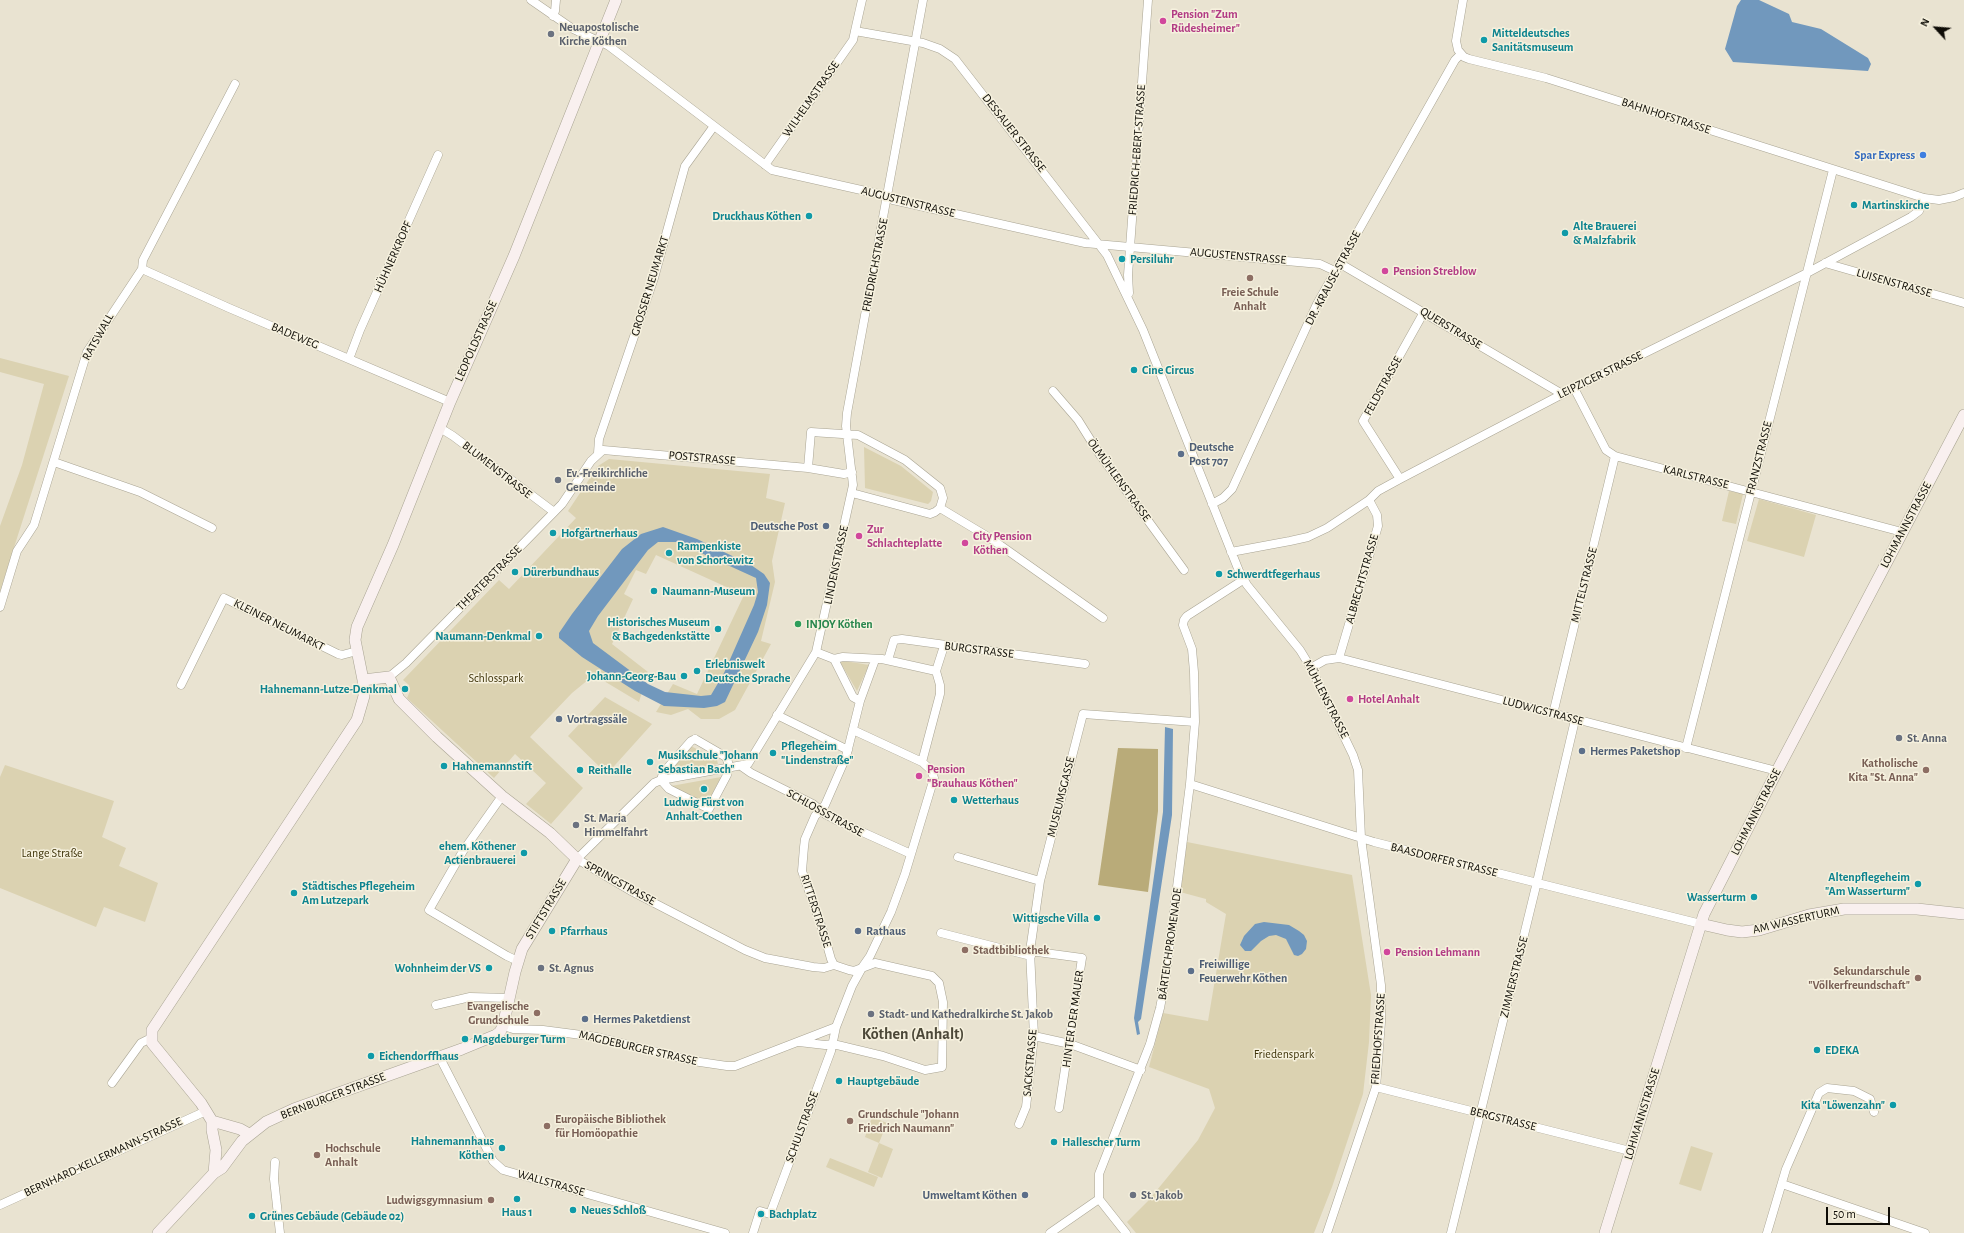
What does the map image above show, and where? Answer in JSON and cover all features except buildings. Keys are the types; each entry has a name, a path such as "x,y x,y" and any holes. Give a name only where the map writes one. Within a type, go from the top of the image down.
{"main road":[{"name":"LEOPOLDSTRASSE","path":"364,683 355,636 357,627 450,402 514,256 616,0"},
{"name":"LOHMANNSTRASSE","path":"1605,1233 1701,924 1777,771 1964,415"},
{"path":"214,1172 216,1150 212,1130 212,1121 206,1111 155,1048 151,1038 153,1027 351,730 363,703 364,683 389,677"},
{"name":"SPRINGSTRASSE","path":"389,677 394,690 405,706 502,796 550,833 577,859"},
{"name":"STIFTSTRASSE","path":"503,1026 518,961 527,940 577,859"},
{"name":"AM WASSERTURM","path":"1701,924 1742,932 1759,930 1809,915 1844,909 1917,909 1964,914"},
{"path":"439,1056 496,1035 503,1026"},
{"name":"BERNBURGER STRASSE","path":"160,1232 214,1172 222,1168 242,1141 266,1122 294,1109 439,1056"},
{"path":"212,1121 240,1129 249,1134"}],"street":[{"name":"AUGUSTENSTRASSE","path":"531,0 573,29 609,46 772,170 1077,241 1320,264 1337,267"},
{"path":"553,16 556,12 556,0"},
{"name":"WILHELMSTRASSE","path":"765,165 853,40 862,0"},
{"name":"FRIEDRICHSTRASSE","path":"847,436 847,413 923,0"},
{"name":"FRIEDRICH-EBERT-STRASSE","path":"1130,300 1128,275 1148,0"},
{"path":"1461,54 1458,50 1456,41 1463,0"},
{"name":"DESSAUER STRASSE","path":"855,32 915,41 940,49 960,64 1100,243 1130,300"},
{"name":"BAHNHOFSTRASSE","path":"1461,54 1469,59 1546,78 1924,198"},
{"name":"DR.-KRAUSE-STRASSE","path":"1212,504 1223,498 1232,489 1317,304 1455,60 1461,54"},
{"name":"RATSWALL","path":"0,607 17,552 34,525 87,352 142,268 143,260 235,84"},
{"name":"GROSSER NEUMARKT","path":"598,453 599,439 654,278 685,166 714,126"},
{"name":"HÜHNERKROPF","path":"349,359 360,330 438,155"},
{"name":"FRANZSTRASSE","path":"1686,748 1833,170"},
{"path":"1924,198 1939,200 1964,193"},
{"name":"LEIPZIGER STRASSE","path":"1231,552 1308,537 1327,528 1369,500 1378,491 1400,479 1562,394 1807,273 1911,217 1919,211 1924,198"},
{"name":"LUISENSTRASSE","path":"1825,263 1964,303"},
{"name":"QUERSTRASSE","path":"1337,267 1424,312 1562,394"},
{"name":"BADEWEG","path":"142,268 229,308 450,402"},
{"name":"MÜHLENSTRASSE","path":"1130,300 1243,580 1300,650 1312,668 1355,760 1358,770 1361,838"},
{"name":"FELDSTRASSE","path":"1400,479 1363,421 1424,312"},
{"path":"1574,388 1606,450 1615,456"},
{"name":"ÖLMÜHLENSTRASSE","path":"1053,391 1078,420 1098,452 1184,570"},
{"name":"BLUMENSTRASSE","path":"440,428 453,436 554,512"},
{"path":"808,468 812,432 860,436 905,460 940,488 943,498 940,508 935,512 923,513 852,493"},
{"name":"LINDENSTRASSE","path":"741,766 748,764 751,760 816,652 852,493 852,472 847,436"},
{"name":"POSTSTRASSE","path":"598,453 604,450 611,450 808,468 844,474 852,472"},
{"name":"THEATERSTRASSE","path":"389,677 401,667 569,496 598,453"},
{"name":"KARLSTRASSE","path":"1615,456 1902,532"},
{"name":"MITTELSTRASSE","path":"1553,714 1615,456"},
{"path":"54,462 140,492 212,528"},
{"name":"ALBRECHTSTRASSE","path":"1339,658 1378,526 1377,515 1369,500"},
{"path":"940,508 1005,549 1103,618"},
{"name":"BÄRTEICHPROMENADE","path":"1099,1199 1099,1174 1141,1070 1160,1008 1176,900 1190,784 1195,722 1192,649 1183,625 1184,620 1187,616 1243,580"},
{"name":"KLEINER NEUMARKT","path":"182,685 224,598 338,654 342,655 357,651"},
{"name":"BURGSTRASSE","path":"888,660 892,644 897,639 1085,664"},
{"path":"853,730 922,762 940,694 940,685 936,671 944,646"},
{"path":"816,652 834,659 843,657 888,660 936,671"},
{"name":"LUDWIGSTRASSE","path":"1312,668 1325,660 1339,658 1777,771"},
{"path":"834,659 853,697 860,701"},
{"name":"RITTERSTRASSE","path":"834,965 802,871 805,839 820,810 825,805 848,750 860,701 875,660"},
{"name":"MUSEUMSGASSE","path":"1040,881 1083,714 1195,722"},
{"path":"777,715 848,750"},
{"name":"ZIMMERSTRASSE","path":"1451,1233 1575,720"},
{"path":"695,740 726,757 728,768 727,775 709,809 669,788 661,780 663,772 691,741 695,740"},
{"name":"SCHULSTRASSE","path":"753,1233 760,1211 770,1214 772,1210 833,1044 836,1027 852,986 862,966 870,956 888,918 911,854 934,778 931,770 922,762"},
{"path":"661,780 741,766"},
{"name":"SCHLOSSSTRASSE","path":"741,766 751,773 813,804 825,814 862,833 911,854"},
{"name":"STIFTSTRASSE","path":"577,859 654,783 661,780"},
{"name":"BAASDORFER STRASSE","path":"1190,784 1361,838 1701,924"},
{"path":"502,796 467,845 428,910 518,961"},
{"name":"FRIEDHOFSTRASSE","path":"1327,1233 1376,1087 1382,1001 1361,838"},
{"path":"958,858 1040,881"},
{"name":"SPRINGSTRASSE","path":"577,859 633,892 745,950 765,958 798,965 824,968 834,965 854,971 862,966 875,963 900,967 932,976 939,983 943,1002 942,1067 925,1070 883,1056 833,1044"},
{"name":"SACKSTRASSE","path":"1019,1124 1026,1107 1034,1036 1030,953 1040,881"},
{"path":"941,932 1030,953"},
{"name":"HINTER DER MAUER","path":"1030,953 1082,958 1059,1108"},
{"path":"436,1005 470,997 509,998"},
{"name":"MAGDEBURGER STRASSE","path":"503,1026 513,1029 543,1030 597,1037 693,1061 727,1066 735,1066 836,1027"},
{"path":"1034,1036 1070,1044 1141,1070"},
{"path":"112,1083 141,1043 151,1038"},
{"name":"MAGDEBURGER STRASSE","path":"799,1042 825,1045 833,1044"},
{"name":"WALLSTRASSE","path":"439,1056 493,1162 503,1170 725,1233"},
{"name":"BERGSTRASSE","path":"1376,1087 1630,1152"},
{"path":"1767,1233 1786,1169 1819,1093 1827,1088 1854,1091 1870,1099 1874,1112"},
{"name":"BERNHARD-KELLERMANN-STRASSE","path":"0,1204 206,1111"},
{"path":"275,1162 274,1179 280,1233"},
{"path":"1782,1184 1925,1233"},
{"path":"1050,1233 1099,1199 1126,1233"}],"green space":[{"path":"0,358 69,376 0,591 0,526 22,465 44,384 0,372"},
{"path":"864,447 901,466 933,492 931,501 928,504 865,488"},
{"name":"Schlosspark","path":"609,459 770,474 766,498 785,503 772,561 775,582 761,641 771,644 735,710 719,719 701,719 688,709 671,715 656,712 673,684 697,694 744,595 656,555 646,574 636,570 624,594 633,599 612,644 648,672 639,702 594,675 572,693 530,737 583,788 551,824 526,804 546,783 515,754 494,778 407,698 410,691 409,685 403,680 499,580 509,589 576,518 568,511 598,466"},
{"path":"1729,491 1743,494 1736,524 1722,521"},
{"path":"1759,499 1816,515 1804,557 1747,541"},
{"path":"839,660 869,665 857,691"},
{"path":"605,697 652,724 607,774 568,736"},
{"path":"691,746 717,760 718,764 669,773"},
{"name":"Lange Straße","path":"5,765 114,801 102,837 126,848 119,866 158,883 145,922 104,907 96,927 0,888 0,777"},
{"path":"721,777 707,804 671,786"},
{"name":"Friedenspark","path":"1187,842 1352,875 1371,995 1369,1042 1363,1094 1332,1187 1314,1233 1136,1233 1127,1222 1148,1201 1198,1140 1215,1108 1209,1089 1149,1067 1163,1013 1208,1021 1226,914 1206,902 1206,899 1180,892"},
{"path":"872,1117 887,1123 879,1143 865,1137"},
{"path":"879,1143 893,1149 882,1178 868,1172"},
{"path":"1691,1146 1713,1153 1701,1191 1679,1184"},
{"path":"830,1158 878,1177 874,1187 826,1167"}],"shaded area":[{"path":"1118,748 1158,749 1158,811 1148,892 1098,885"}],"water":[{"path":"1741,0 1759,0 1789,14 1792,22 1821,29 1868,58 1871,64 1868,71 1733,62 1725,49 1737,6"},
{"path":"663,527 697,539 751,565 764,574 770,583 767,605 758,632 725,702 717,706 704,708 664,706 635,691 582,657 559,638 559,633 572,614 622,549 641,534","holes":["658,542 677,542 756,578 758,592 754,605 724,673 711,695 701,696 665,692 648,684 593,643 589,631 598,616 648,550"]},
{"path":"1165,727 1173,729 1172,815 1141,1019 1138,1022 1140,1034 1137,1035 1134,1018 1163,812"},
{"path":"1264,922 1289,925 1299,931 1304,935 1307,941 1306,949 1298,956 1294,955 1286,939 1276,935 1269,936 1261,941 1251,951 1245,951 1240,945 1244,936 1255,924"}],"place":[{"name":"Pension \"Zum Rüdesheimer\"","path":"1163,21"},
{"name":"Neuapostolische Kirche Köthen","path":"551,34"},
{"name":"Mitteldeutsches Sanitätsmuseum","path":"1484,40"},
{"name":"Spar Express","path":"1923,155"},
{"name":"Martinskirche","path":"1854,205"},
{"name":"Druckhaus Köthen","path":"809,216"},
{"name":"Alte Brauerei & Malzfabrik","path":"1565,233"},
{"name":"Persiluhr","path":"1122,259"},
{"name":"Pension Streblow","path":"1385,271"},
{"name":"Freie Schule Anhalt","path":"1250,278"},
{"name":"Cine Circus","path":"1134,370"},
{"name":"Deutsche Post 707","path":"1181,454"},
{"name":"Ev.-Freikirchliche Gemeinde","path":"558,480"},
{"name":"Deutsche Post","path":"826,526"},
{"name":"Hofgärtnerhaus","path":"553,533"},
{"name":"Zur Schlachteplatte","path":"859,536"},
{"name":"City Pension Köthen","path":"965,543"},
{"name":"Rampenkiste von Schortewitz","path":"669,553"},
{"name":"Dürerbundhaus","path":"515,572"},
{"name":"Schwerdtfegerhaus","path":"1219,574"},
{"name":"Naumann-Museum","path":"654,591"},
{"name":"INJOY Köthen","path":"798,624"},
{"name":"Historisches Museum & Bachgedenkstätte","path":"718,629"},
{"name":"Naumann-Denkmal","path":"539,636"},
{"name":"Erlebniswelt Deutsche Sprache","path":"697,671"},
{"name":"Johann-Georg-Bau","path":"684,676"},
{"name":"Hahnemann-Lutze-Denkmal","path":"405,689"},
{"name":"Hotel Anhalt","path":"1350,699"},
{"name":"Vortragssäle","path":"559,719"},
{"name":"St. Anna","path":"1899,738"},
{"name":"Hermes Paketshop","path":"1582,751"},
{"name":"Pflegeheim \"Lindenstraße\"","path":"773,753"},
{"name":"Musikschule \"Johann Sebastian Bach\"","path":"650,762"},
{"name":"Hahnemannstift","path":"444,766"},
{"name":"Reithalle","path":"580,770"},
{"name":"Katholische Kita \"St. Anna\"","path":"1926,770"},
{"name":"Pension \"Brauhaus Köthen\"","path":"919,776"},
{"name":"Ludwig Fürst von Anhalt-Coethen","path":"704,789"},
{"name":"Wetterhaus","path":"954,800"},
{"name":"St. Maria Himmelfahrt","path":"576,825"},
{"name":"ehem. Köthener Actienbrauerei","path":"524,853"},
{"name":"Altenpflegeheim \"Am Wasserturm\"","path":"1918,884"},
{"name":"Städtisches Pflegeheim Am Lutzepark","path":"294,893"},
{"name":"Wasserturm","path":"1754,897"},
{"name":"Wittigsche Villa","path":"1097,918"},
{"name":"Pfarrhaus","path":"552,931"},
{"name":"Rathaus","path":"858,931"},
{"name":"Stadtbibliothek","path":"965,950"},
{"name":"Pension Lehmann","path":"1387,952"},
{"name":"Wohnheim der VS","path":"489,968"},
{"name":"St. Agnus","path":"541,968"},
{"name":"Freiwillige Feuerwehr Köthen","path":"1191,971"},
{"name":"Sekundarschule \"Völkerfreundschaft\"","path":"1918,978"},
{"name":"Evangelische Grundschule","path":"537,1013"},
{"name":"Stadt- und Kathedralkirche St. Jakob","path":"871,1014"},
{"name":"Hermes Paketdienst","path":"585,1019"},
{"name":"Magdeburger Turm","path":"465,1039"},
{"name":"EDEKA","path":"1817,1050"},
{"name":"Eichendorffhaus","path":"371,1056"},
{"name":"Hauptgebäude","path":"839,1081"},
{"name":"Kita \"Löwenzahn\"","path":"1893,1105"},
{"name":"Grundschule \"Johann Friedrich Naumann\"","path":"850,1121"},
{"name":"Europäische Bibliothek für Homöopathie","path":"547,1126"},
{"name":"Hallescher Turm","path":"1054,1142"},
{"name":"Hahnemannhaus Köthen","path":"502,1148"},
{"name":"Hochschule Anhalt","path":"317,1155"},
{"name":"Umweltamt Köthen","path":"1025,1195"},
{"name":"St. Jakob","path":"1133,1195"},
{"name":"Haus 1","path":"517,1199"},
{"name":"Ludwigsgymnasium","path":"491,1200"},
{"name":"Neues Schloß","path":"573,1210"},
{"name":"Bachplatz","path":"761,1214"},
{"name":"Grünes Gebäude (Gebäude 02)","path":"252,1216"}],"district":[{"name":"Köthen (Anhalt)","path":"913,1034"}]}
